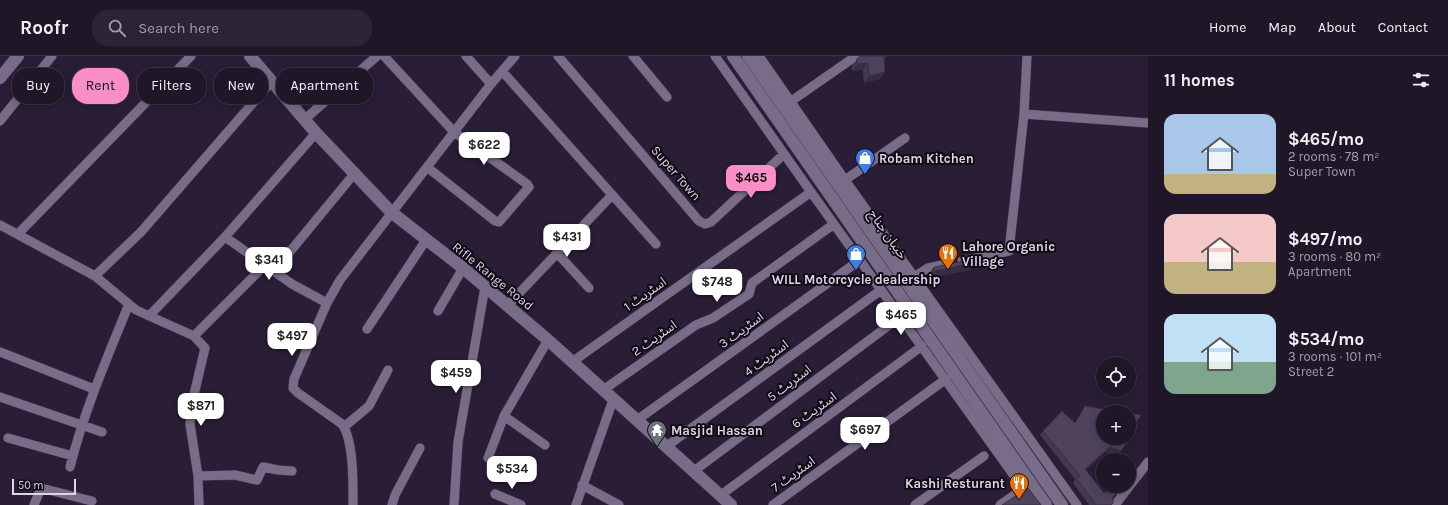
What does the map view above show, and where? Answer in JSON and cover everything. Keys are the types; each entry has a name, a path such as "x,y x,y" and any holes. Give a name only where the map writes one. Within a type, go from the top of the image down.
{"main road":[{"path":"0,78 18,56"},
{"name":"Rifle Range Road","path":"250,56 316,133 390,212 463,268 548,340 731,505"},
{"name":"خیبان جناح","path":"733,56 1046,505"},
{"name":"خیبان جناح","path":"748,56 1062,505"}],"street":[{"path":"0,121 52,56"},
{"path":"18,234 191,56"},
{"path":"305,119 377,56"},
{"path":"384,56 454,132 527,184 529,187 499,222 427,167"},
{"path":"466,56 491,84"},
{"path":"353,505 353,472 344,427 293,388 294,379 327,303 340,280 390,212 491,84 515,56"},
{"name":"Super Town","path":"558,56 699,221 705,224 711,222 784,154"},
{"path":"633,56 667,96"},
{"path":"715,56 810,192 946,379 1035,505"},
{"path":"759,56 844,180 1077,505"},
{"path":"790,102 856,56"},
{"path":"914,277 928,268 1009,251 1024,114 1027,56"},
{"path":"502,71 656,244"},
{"path":"95,276 141,232 272,81"},
{"path":"1024,114 1148,123"},
{"path":"150,316 225,237 316,133"},
{"path":"844,180 905,138"},
{"path":"274,271 354,174"},
{"name":"اسٹریٹ 1","path":"572,362 810,192"},
{"path":"507,306 612,195"},
{"name":"اسٹریٹ 2","path":"603,390 696,325 713,318 749,294 752,283 834,224"},
{"path":"0,225 95,276 129,304 150,316 194,336 205,348 192,403 190,424 198,476 199,505"},
{"path":"225,237 274,271 327,303"},
{"path":"367,329 426,240"},
{"path":"557,254 589,288"},
{"name":"اسٹریٹ 3","path":"637,420 860,260"},
{"path":"194,336 265,265"},
{"path":"438,311 463,268"},
{"path":"454,505 458,442 485,287"},
{"name":"اسٹریٹ 4","path":"667,446 881,290"},
{"path":"70,467 94,389 129,304"},
{"name":"اسٹریٹ 5","path":"694,471 900,317"},
{"path":"488,458 504,416 548,340"},
{"name":"اسٹریٹ 6","path":"721,495 922,346"},
{"path":"0,352 94,389"},
{"path":"344,427 370,406 388,370"},
{"name":"اسٹریٹ 7","path":"772,505 946,379"},
{"path":"0,397 102,432"},
{"path":"576,505 613,400"},
{"path":"504,416 545,445"},
{"path":"8,438 73,456"},
{"path":"392,505 420,448"},
{"path":"915,505 984,456"},
{"path":"1115,505 1148,462"},
{"path":"198,476 235,475 257,480 263,467 292,471"},
{"path":"582,485 619,505"},
{"path":"34,505 41,488 92,501"},
{"path":"1000,505 1023,489"},
{"path":"495,494 521,505"}],"building":[{"path":"860,56 884,56 885,72 869,76 868,63 857,64 857,59"},
{"path":"973,259 974,263 935,271 933,268 935,267"},
{"path":"1085,406 1096,408 1096,445 1125,445 1121,451 1110,447 1103,453 1096,453 1096,459 1085,469 1096,483 1096,493 1116,493 1113,497 1113,503 1111,505 1096,505 1076,478 1080,476 1043,431 1062,411 1075,423"},
{"path":"1136,414 1141,415 1136,422"},
{"path":"1028,488 1041,505 1002,505"}],"place":[{"name":"Robam Kitchen","path":"865,175"},
{"name":"Lahore Organic Village","path":"948,270"},
{"name":"WILL Motorcycle dealership","path":"856,271"},
{"name":"Masjid Hassan","path":"657,447"},
{"name":"Kashi Resturant","path":"1019,500"}]}
